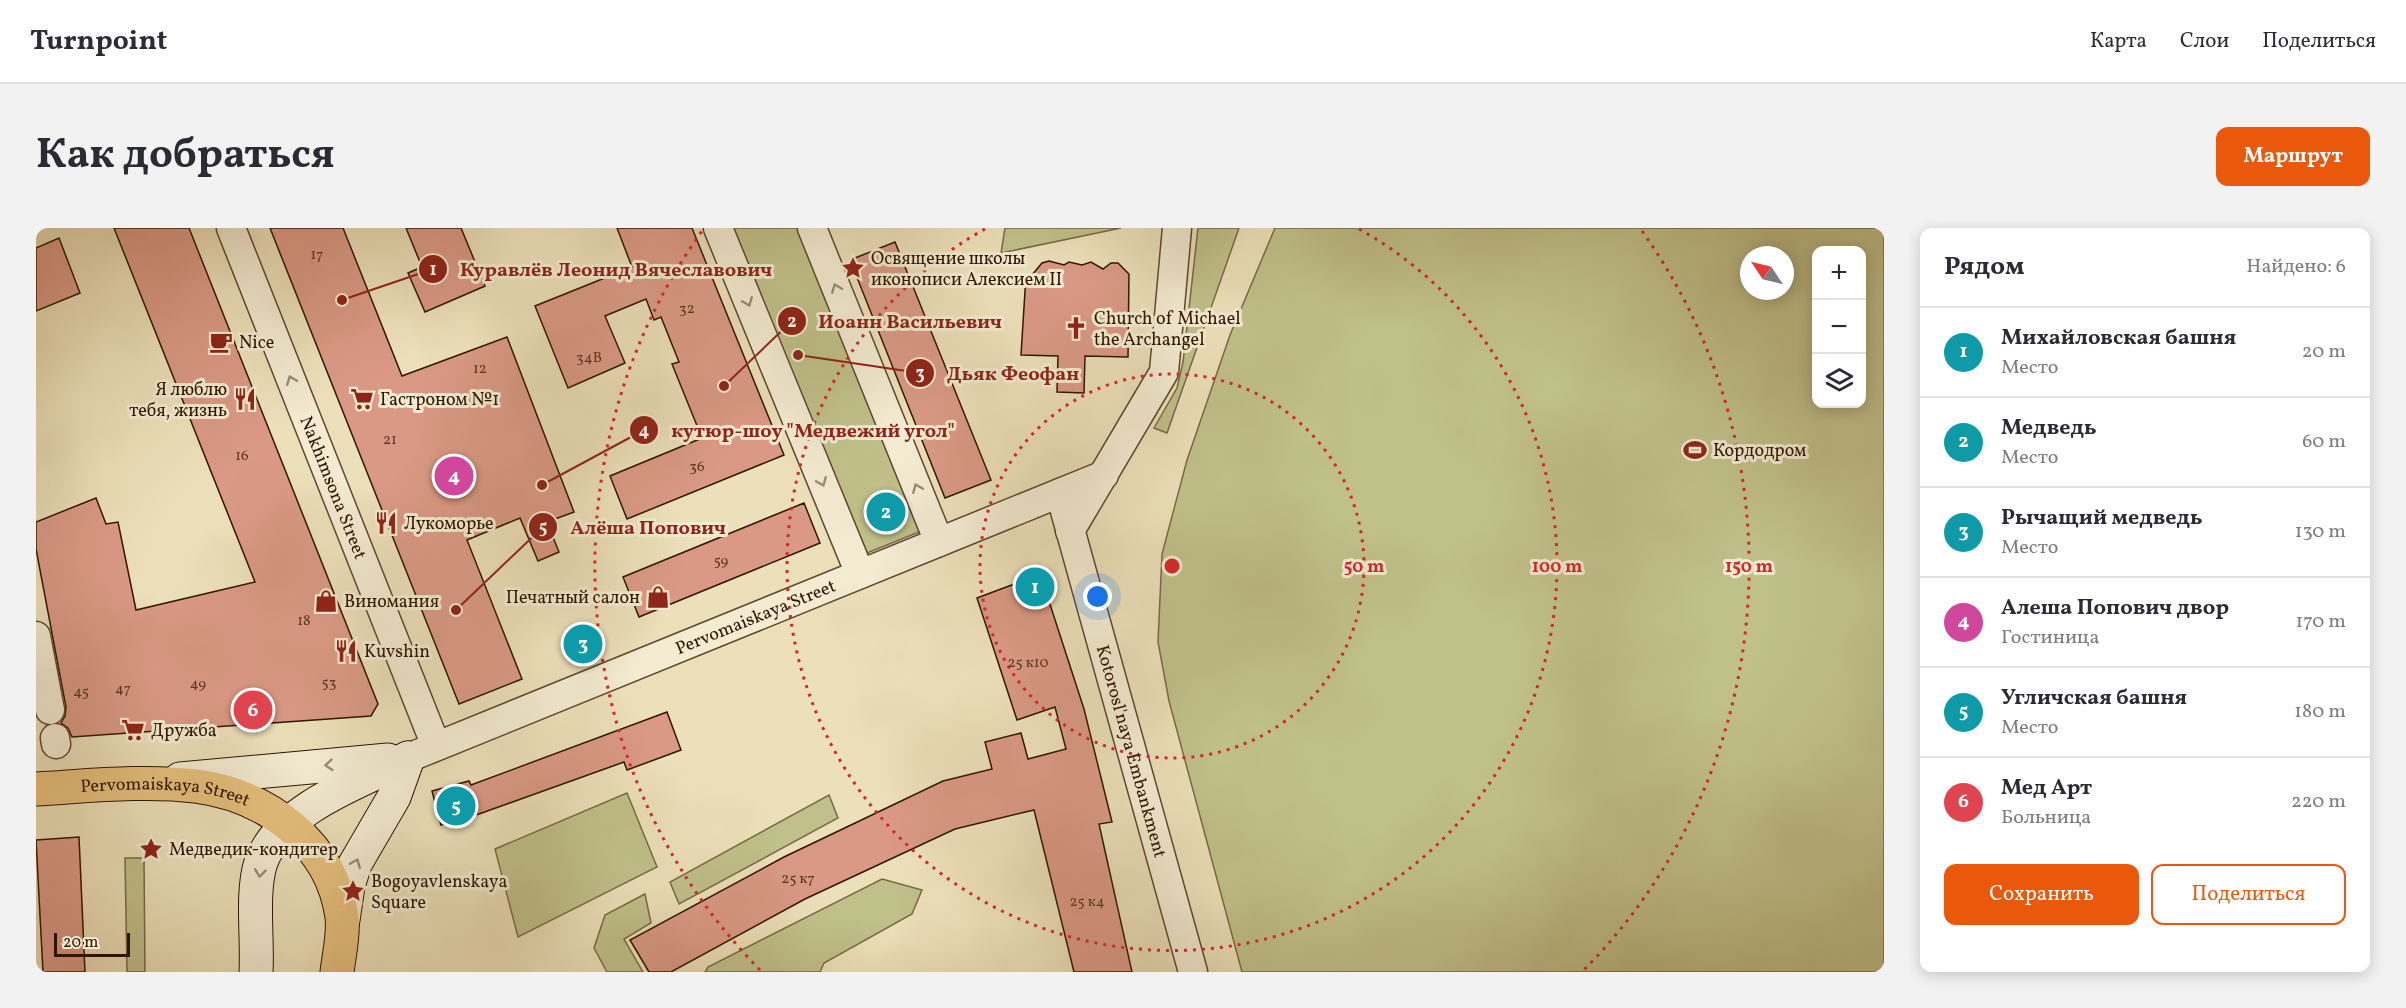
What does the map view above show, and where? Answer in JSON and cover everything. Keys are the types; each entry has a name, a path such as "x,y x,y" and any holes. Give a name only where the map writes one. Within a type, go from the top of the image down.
{"main road":[{"name":"Pervomaiskaya Street","path":"36,789 137,783 199,786 254,803 287,823 307,841 328,872 343,920"},
{"path":"337,972 343,920"}],"street":[{"name":"Nakhimsona Street","path":"231,228 413,688 413,734 422,752"},
{"path":"718,228 860,574"},
{"path":"812,228 939,542"},
{"path":"1070,531 1164,372 1177,228"},
{"name":"Pervomaiskaya Street","path":"422,752 1104,475"},
{"name":"Kotorosl'naya Embankment","path":"1060,493 1193,972"},
{"path":"36,636 50,710"},
{"path":"137,783 422,752"},
{"path":"256,972 257,892 261,863 272,840 287,823 340,791 422,752"},
{"path":"343,920 348,886 355,864 422,752"}],"green space":[{"path":"730,228 800,228 917,520 919,532 867,553"},
{"path":"1005,228 1121,228 1001,253"},
{"path":"1198,228 1239,228 1167,433 1154,428 1177,388 1183,362"},
{"path":"1275,228 1884,228 1884,972 1242,972 1169,701 1158,642 1162,554 1187,460 1230,335"},
{"path":"627,793 657,867 518,937 495,849"},
{"path":"829,795 838,818 679,904 670,882"},
{"path":"125,858 144,858 145,972 127,972"},
{"path":"882,879 922,890 912,914 824,963 820,972 705,972 708,967"},
{"path":"645,894 651,923 624,939 643,972 607,972 594,948 605,915"}],"building":[{"path":"114,228 189,228 378,704 371,716 72,737 68,728 61,723 66,707 36,549 36,522 96,498 106,524 118,522 136,610 255,582"},
{"path":"270,228 343,228 402,376 507,337 574,512 547,522 559,552 538,561 520,518 467,540 522,679 459,704"},
{"path":"406,228 461,228 485,286 425,312 408,273 422,267"},
{"path":"617,228 692,228 784,455 627,519 610,476 702,438 672,364 679,362 661,317 654,320 646,299 605,316 625,363 568,388 535,306 632,267"},
{"path":"59,238 80,293 36,311 36,248"},
{"path":"895,242 991,480 945,498 850,260"},
{"name":"Church of Michael the Archangel","path":"1049,261 1064,265 1069,262 1082,265 1091,262 1103,269 1111,263 1118,263 1129,274 1128,357 1085,356 1084,393 1057,392 1058,356 1021,355 1026,275 1032,275 1042,263"},
{"path":"804,503 820,543 639,617 623,577"},
{"path":"1044,573 1048,589 1046,592 1084,709 1112,822 1099,824 1132,972 1074,972 1034,810 955,829 805,899 671,972 649,972 630,940 784,857 943,781 992,769 985,742 1021,733 1028,759 1066,749 1055,707 1017,720 977,598 1025,580 1026,577"},
{"path":"667,712 681,750 627,770 624,762 479,814 441,825 432,791 469,781 471,785"},
{"path":"79,837 85,972 43,972 36,840"}],"place":[{"name":"Освящение школы иконописи Алексием II","path":"853,268"},
{"name":"Куравлёв Леонид Вячеславович","path":"342,300"},
{"name":"Church of Michael the Archangel","path":"1076,328"},
{"name":"Nice","path":"221,342"},
{"name":"Дьяк Феофан","path":"798,355"},
{"name":"Иоанн Васильевич","path":"724,386"},
{"name":"Я люблю тебя, жизнь","path":"245,399"},
{"name":"Гастроном №1","path":"362,399"},
{"name":"Кордодром","path":"1695,450"},
{"name":"Алеша Попович двор","path":"454,476"},
{"name":"кутюр-шоу \"Медвежий угол\"","path":"542,485"},
{"name":"Медведь","path":"886,512"},
{"name":"Лукоморье","path":"386,523"},
{"name":"Михайловская башня","path":"1035,587"},
{"name":"Печатный салон","path":"658,597"},
{"name":"Виномания","path":"326,601"},
{"name":"Алёша Попович","path":"456,610"},
{"name":"Рычащий медведь","path":"583,644"},
{"name":"Kuvshin","path":"346,651"},
{"name":"Мед Арт","path":"253,710"},
{"name":"Дружба","path":"133,730"},
{"name":"Угличская башня","path":"456,806"},
{"name":"Медведик-кондитер","path":"151,849"},
{"name":"Bogoyavlenskaya Square","path":"353,891"}]}
